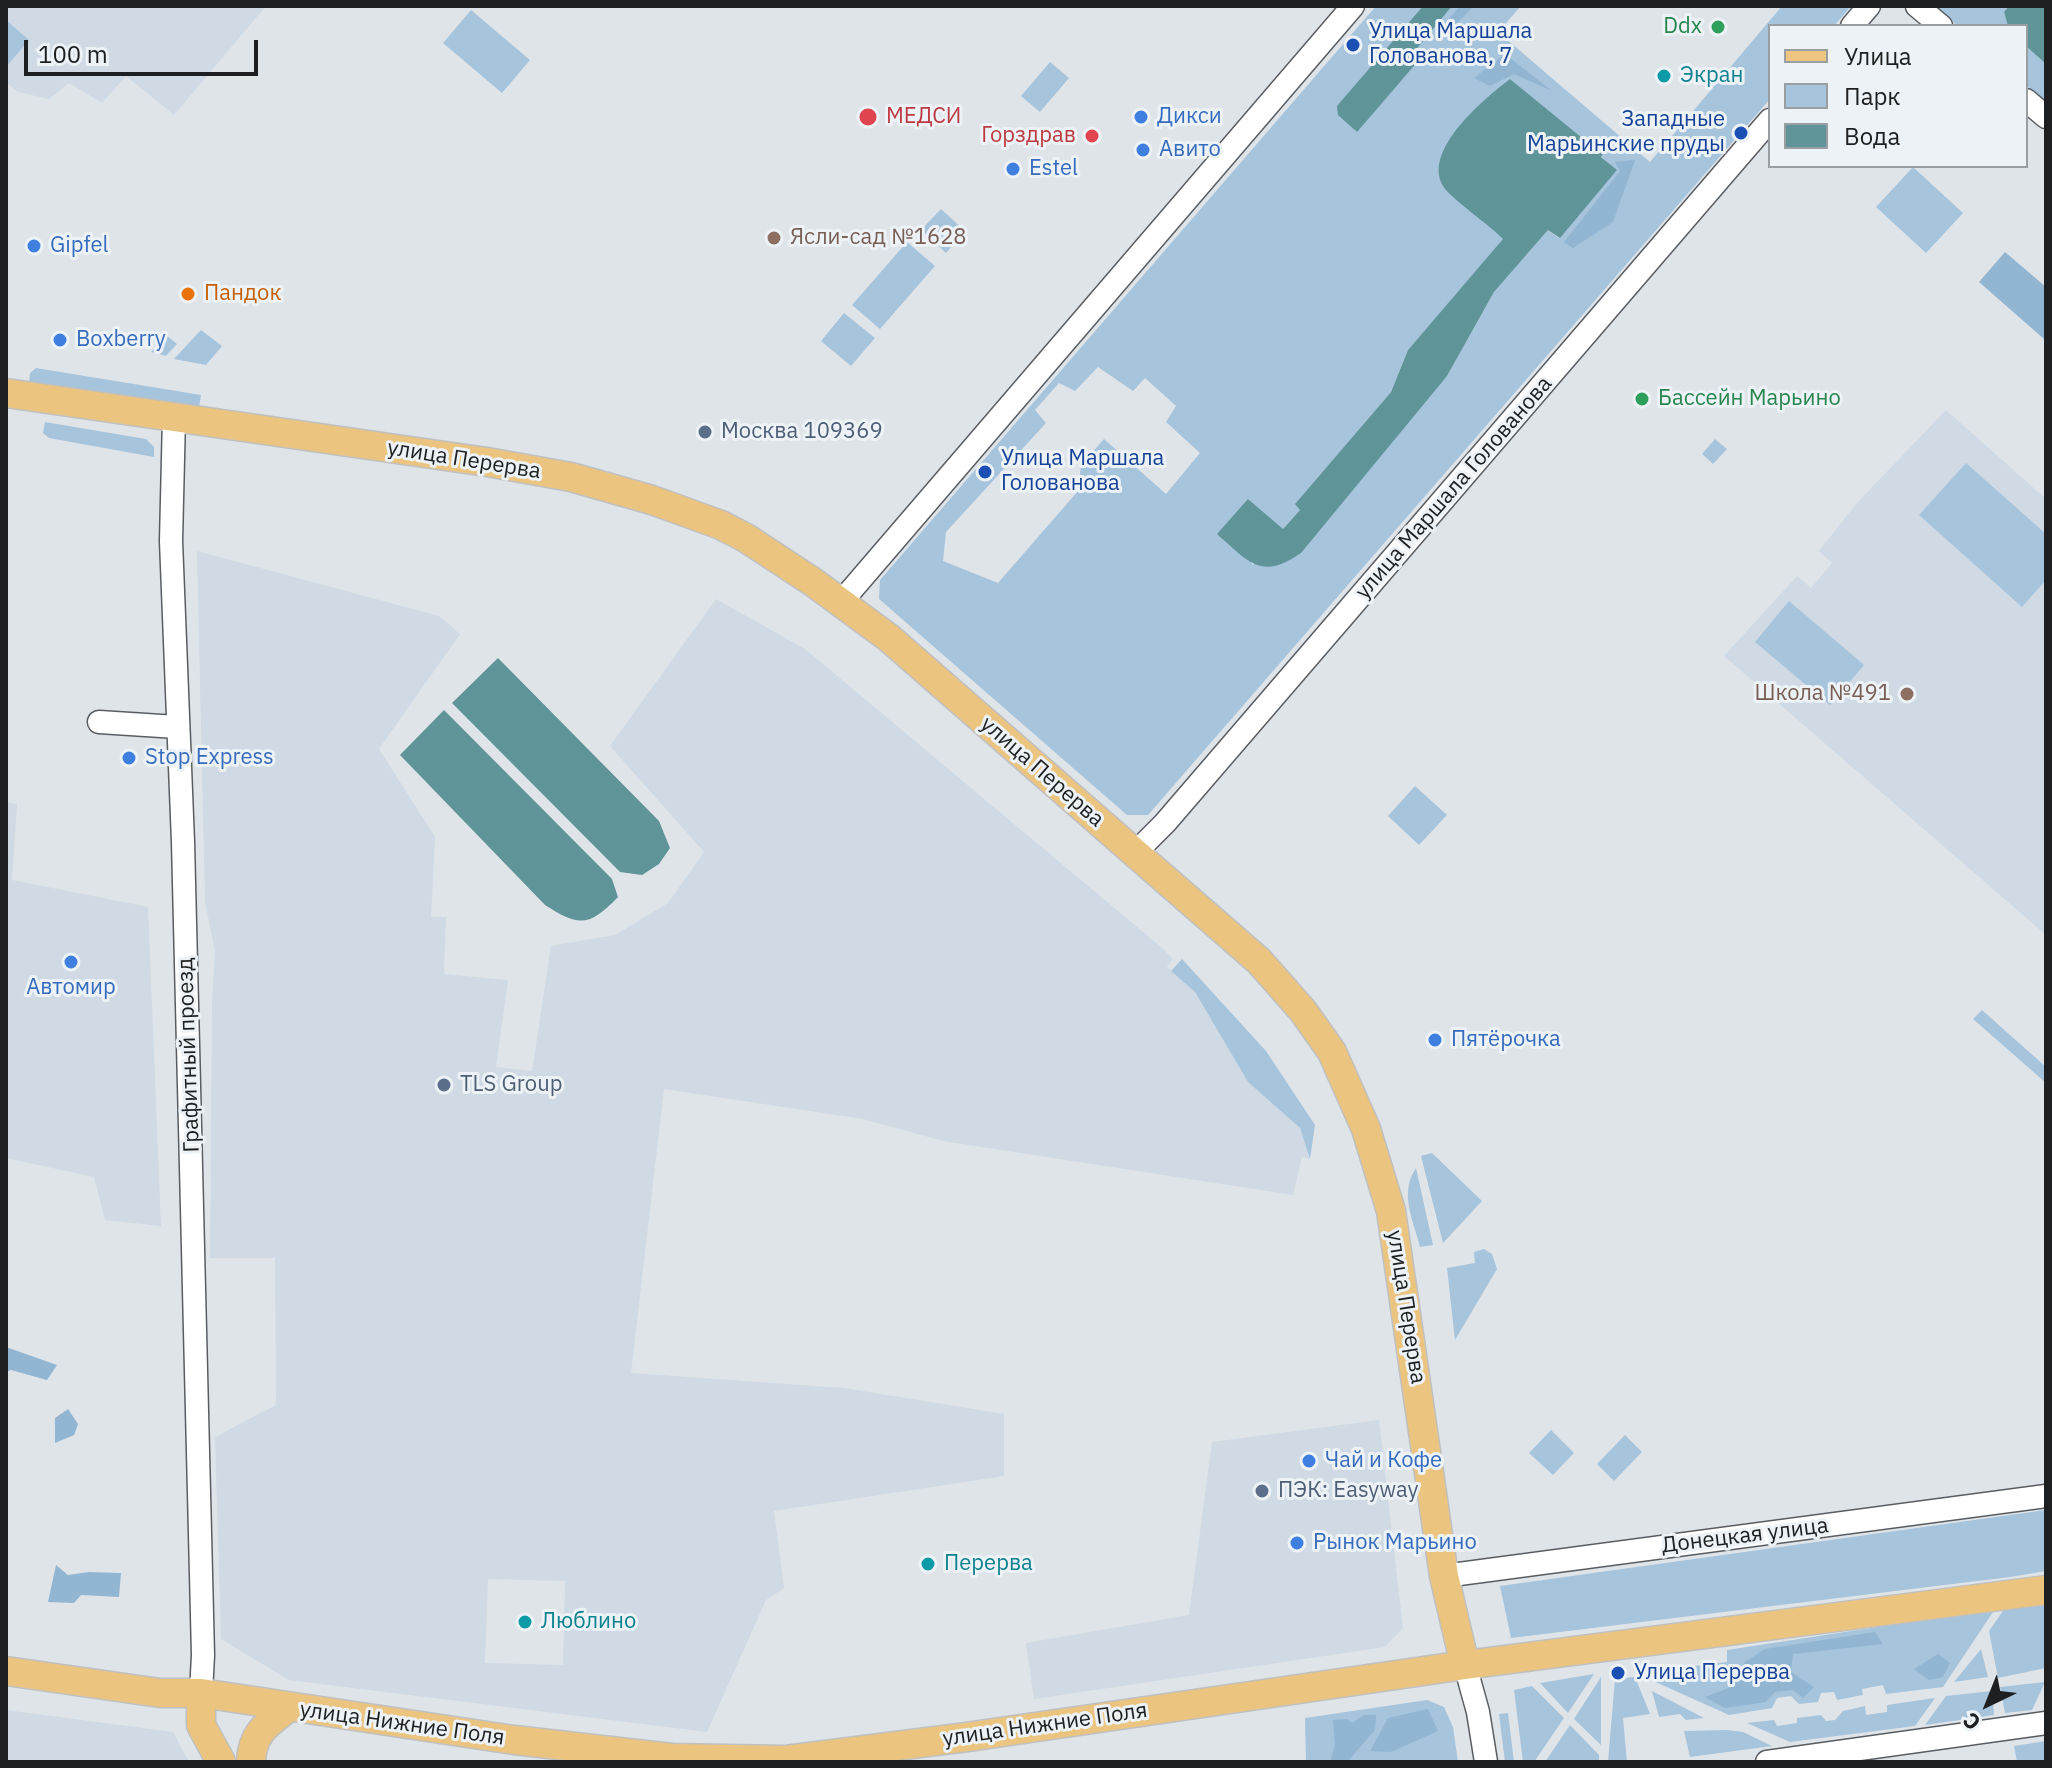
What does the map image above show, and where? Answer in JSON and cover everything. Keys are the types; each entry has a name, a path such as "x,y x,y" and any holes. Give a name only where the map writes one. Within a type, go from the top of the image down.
{"main road":[{"name":"улица Перерва","path":"6,393 487,462 571,477 652,500 721,525 842,601 889,638 1259,961 1303,1011 1332,1052 1366,1129 1391,1211 1444,1576 1465,1665"},
{"path":"1465,1665 2046,1590"},
{"name":"улица Нижние Поля","path":"6,1671 160,1693 201,1693 514,1740 640,1755 758,1761 798,1759 953,1739 1465,1665"},
{"path":"201,1693 201,1725 221,1762"},
{"path":"251,1762 252,1744 266,1725 289,1707"}],"street":[{"path":"842,601 1353,6"},
{"path":"1854,24 1869,6"},
{"path":"1917,6 1939,24"},
{"path":"2028,102 2046,117"},
{"name":"улица Маршала Голованова","path":"1135,853 1165,823 1768,122"},
{"name":"Графитный проезд","path":"174,417 171,541 199,1416 201,1693"},
{"path":"99,722 177,727"},
{"name":"Донецкая улица","path":"1444,1576 2046,1496"},
{"name":"улица Перерва","path":"1465,1665 1478,1712 1486,1762"},
{"path":"1767,1762 2046,1723"}],"shaded area":[{"path":"6,6 266,6 174,115 126,76 102,103 69,83 49,99 18,92 6,82"},
{"path":"1460,6 1474,6 1451,29 1444,25"},
{"path":"1505,54 1552,91 1514,74 1490,86 1474,78"},
{"path":"1635,160 1613,222 1573,248 1564,242 1620,171 1615,162"},
{"path":"2005,252 2046,287 2044,339 1979,282"},
{"name":"Школа №491","path":"1946,410 2046,499 2046,935 1724,656 1797,576 1811,588 1832,563 1819,551 1856,504"},
{"path":"197,551 439,616 460,634 379,749 435,837 431,917 446,917 444,974 508,980 496,1067 532,1071 551,946 615,935 668,903 704,852 610,746 716,599 805,649 1161,947 1173,959 1167,967 1195,992 1248,1082 1300,1128 1310,1159 1302,1157 1293,1195 943,1141 863,1119 664,1089 631,1373 844,1388 1004,1414 1004,1476 774,1511 784,1588 766,1600 707,1732 289,1680 221,1639 215,1437 276,1405 275,1258 210,1258 215,952 205,901","holes":["488,1579 565,1581 563,1665 485,1663"]},
{"path":"6,802 17,804 12,880 148,907 161,1226 105,1220 94,1177 6,1158"},
{"path":"6,1347 57,1365 47,1380 11,1370 6,1372"},
{"path":"68,1409 78,1424 74,1435 55,1443 55,1418"},
{"name":"Рынок Марьино","path":"1379,1420 1403,1628 1385,1647 1034,1699 1026,1643 1189,1615 1212,1442"},
{"path":"56,1565 68,1575 121,1573 119,1597 81,1595 74,1603 48,1602"},
{"path":"1875,1632 1883,1644 1793,1654 1791,1672 1814,1687 1803,1698 1793,1690 1775,1692 1766,1702 1725,1708 1705,1697 1731,1687 1745,1662 1765,1649"},
{"path":"1938,1654 1950,1663 1943,1677 1929,1680 1914,1669"},
{"path":"1428,1709 1438,1731 1391,1752 1370,1751 1388,1718"},
{"path":"6,1710 173,1732 189,1762 6,1762"},
{"path":"1364,1715 1376,1715 1375,1730 1347,1762 1330,1762 1335,1745 1333,1720 1347,1719 1352,1723"}],"green space":[{"path":"1376,6 1423,6 1338,106 1356,132 1420,59 1413,52 1452,6 1521,6 1498,32 1650,162 1782,6 1851,6 1836,24 1768,24 1768,101 1148,815 1127,815 879,599 880,580","holes":["1510,79 1587,143 1592,138 1601,156 1616,171 1559,238 1548,230 1494,292 1447,376 1252,565 1248,499 1282,530 1300,510 1296,503 1391,392 1408,350 1504,239 1443,186","1098,367 1133,391 1145,378 1176,406 1166,422 1200,453 1166,494 1104,439 1081,465 1078,491 998,583 943,561 946,532 1046,423 1035,410 1059,383 1075,391"]},
{"path":"1935,6 2009,6 2004,12 2007,24 1956,24"},
{"path":"471,10 530,60 502,93 443,43"},
{"path":"6,20 29,40 6,67"},
{"path":"2028,48 2046,64 2046,102 2028,87"},
{"path":"1050,62 1069,78 1040,112 1021,96"},
{"path":"1914,168 1963,213 1926,253 1876,207"},
{"path":"941,209 965,231 946,253 921,230"},
{"path":"907,242 935,266 880,329 852,305"},
{"path":"844,313 875,338 851,366 821,341"},
{"path":"201,330 222,346 206,365 174,359"},
{"path":"166,335 177,344 166,356 151,352"},
{"path":"36,368 201,395 199,408 29,385 30,373"},
{"path":"45,422 146,439 154,447 154,457 49,438 43,433"},
{"path":"1715,439 1727,449 1713,464 1702,454"},
{"path":"1966,463 2046,534 2046,580 2022,607 1919,515"},
{"path":"1789,601 1864,665 1830,705 1755,642"},
{"path":"1415,786 1447,815 1419,845 1388,816"},
{"path":"1182,959 1266,1051 1315,1125 1310,1159 1300,1128 1248,1082 1195,992 1171,971"},
{"path":"1982,1010 2046,1067 2046,1083 1973,1019"},
{"path":"1432,1153 1482,1201 1443,1243 1421,1156"},
{"path":"1416,1168 1433,1245 1420,1247 1408,1197 1408,1187"},
{"path":"1484,1249 1492,1254 1497,1269 1455,1340 1447,1268 1475,1263 1474,1252"},
{"path":"1551,1430 1574,1453 1553,1475 1529,1453"},
{"path":"1625,1435 1642,1452 1614,1481 1597,1464"},
{"path":"2046,1510 2046,1571 2010,1577 1511,1638 1500,1586"},
{"path":"2046,1602 2046,1668 1998,1678 1989,1631 2005,1608"},
{"path":"1995,1609 1943,1687 1886,1694 1883,1685 1862,1689 1863,1695 1837,1700 1834,1692 1821,1693 1818,1702 1799,1704 1791,1696 1777,1698 1772,1708 1729,1715 1651,1680 1647,1672 1727,1662 1727,1650"},
{"path":"1981,1649 1988,1677 1954,1682"},
{"path":"1594,1674 1568,1713 1540,1683"},
{"path":"1601,1677 1601,1745 1574,1719"},
{"path":"1635,1677 1650,1714 1623,1718 1627,1762 1608,1762 1615,1679"},
{"path":"2045,1682 2032,1710 2005,1713 2000,1687"},
{"path":"1532,1686 1564,1718 1534,1762 1523,1762 1514,1690"},
{"path":"1652,1691 1704,1718 1686,1720 1680,1714 1659,1717"},
{"path":"1992,1691 1994,1715 1925,1725 1946,1696"},
{"path":"1935,1698 1915,1726 1790,1742 1747,1723 1774,1720 1777,1726 1797,1723 1797,1718 1821,1715 1826,1721 1835,1720 1843,1711 1865,1706 1866,1715 1887,1712 1887,1705"},
{"path":"1427,1700 1444,1707 1453,1727 1458,1762 1306,1762 1305,1718"},
{"path":"1508,1713 1514,1762 1505,1762 1499,1714"},
{"path":"1570,1725 1599,1755 1599,1762 1545,1762"},
{"path":"1684,1731 1743,1732 1772,1746 1690,1757"},
{"path":"2046,1741 2044,1762 2017,1762 2014,1746"}],"water":[{"path":"1423,6 1452,6 1414,52 1420,59 1357,132 1338,115 1337,106"},
{"path":"2009,6 2046,6 2046,64 2028,48 2028,24 2007,24 2004,12"},
{"path":"1510,79 1587,142 1592,138 1605,149 1601,157 1617,170 1560,238 1548,230 1494,292 1447,376 1301,553 1276,566 1265,567 1247,560 1217,534 1248,499 1283,529 1300,510 1295,504 1391,392 1408,350 1503,239 1447,191 1439,172 1441,157 1459,126"},
{"path":"498,658 659,821 670,848 659,864 642,875 620,872 452,703"},
{"path":"444,710 612,879 618,897 599,914 591,919 575,920 545,905 400,755"}],"place":[{"name":"Ddx","path":"1718,27"},
{"name":"Улица Маршала Голованова, 7","path":"1353,45"},
{"name":"Экран","path":"1664,76"},
{"name":"МЕДСИ","path":"868,117"},
{"name":"Дикси","path":"1141,117"},
{"name":"Западные Марьинские пруды","path":"1741,133"},
{"name":"Горздрав","path":"1092,136"},
{"name":"Авито","path":"1143,150"},
{"name":"Estel","path":"1013,169"},
{"name":"Ясли-сад №1628","path":"774,238"},
{"name":"Gipfel","path":"34,246"},
{"name":"Пандок","path":"188,294"},
{"name":"Boxberry","path":"60,340"},
{"name":"Бассейн Марьино","path":"1642,399"},
{"name":"Москва 109369","path":"705,432"},
{"name":"Улица Маршала Голованова","path":"985,472"},
{"name":"Школа №491","path":"1907,694"},
{"name":"Stop Express","path":"129,758"},
{"name":"Автомир","path":"71,962"},
{"name":"Пятёрочка","path":"1435,1040"},
{"name":"TLS Group","path":"444,1085"},
{"name":"Чай и Кофе","path":"1309,1461"},
{"name":"ПЭК: Easyway","path":"1262,1491"},
{"name":"Рынок Марьино","path":"1297,1543"},
{"name":"Перерва","path":"928,1564"},
{"name":"Люблино","path":"525,1622"},
{"name":"Улица Перерва","path":"1618,1673"}]}
